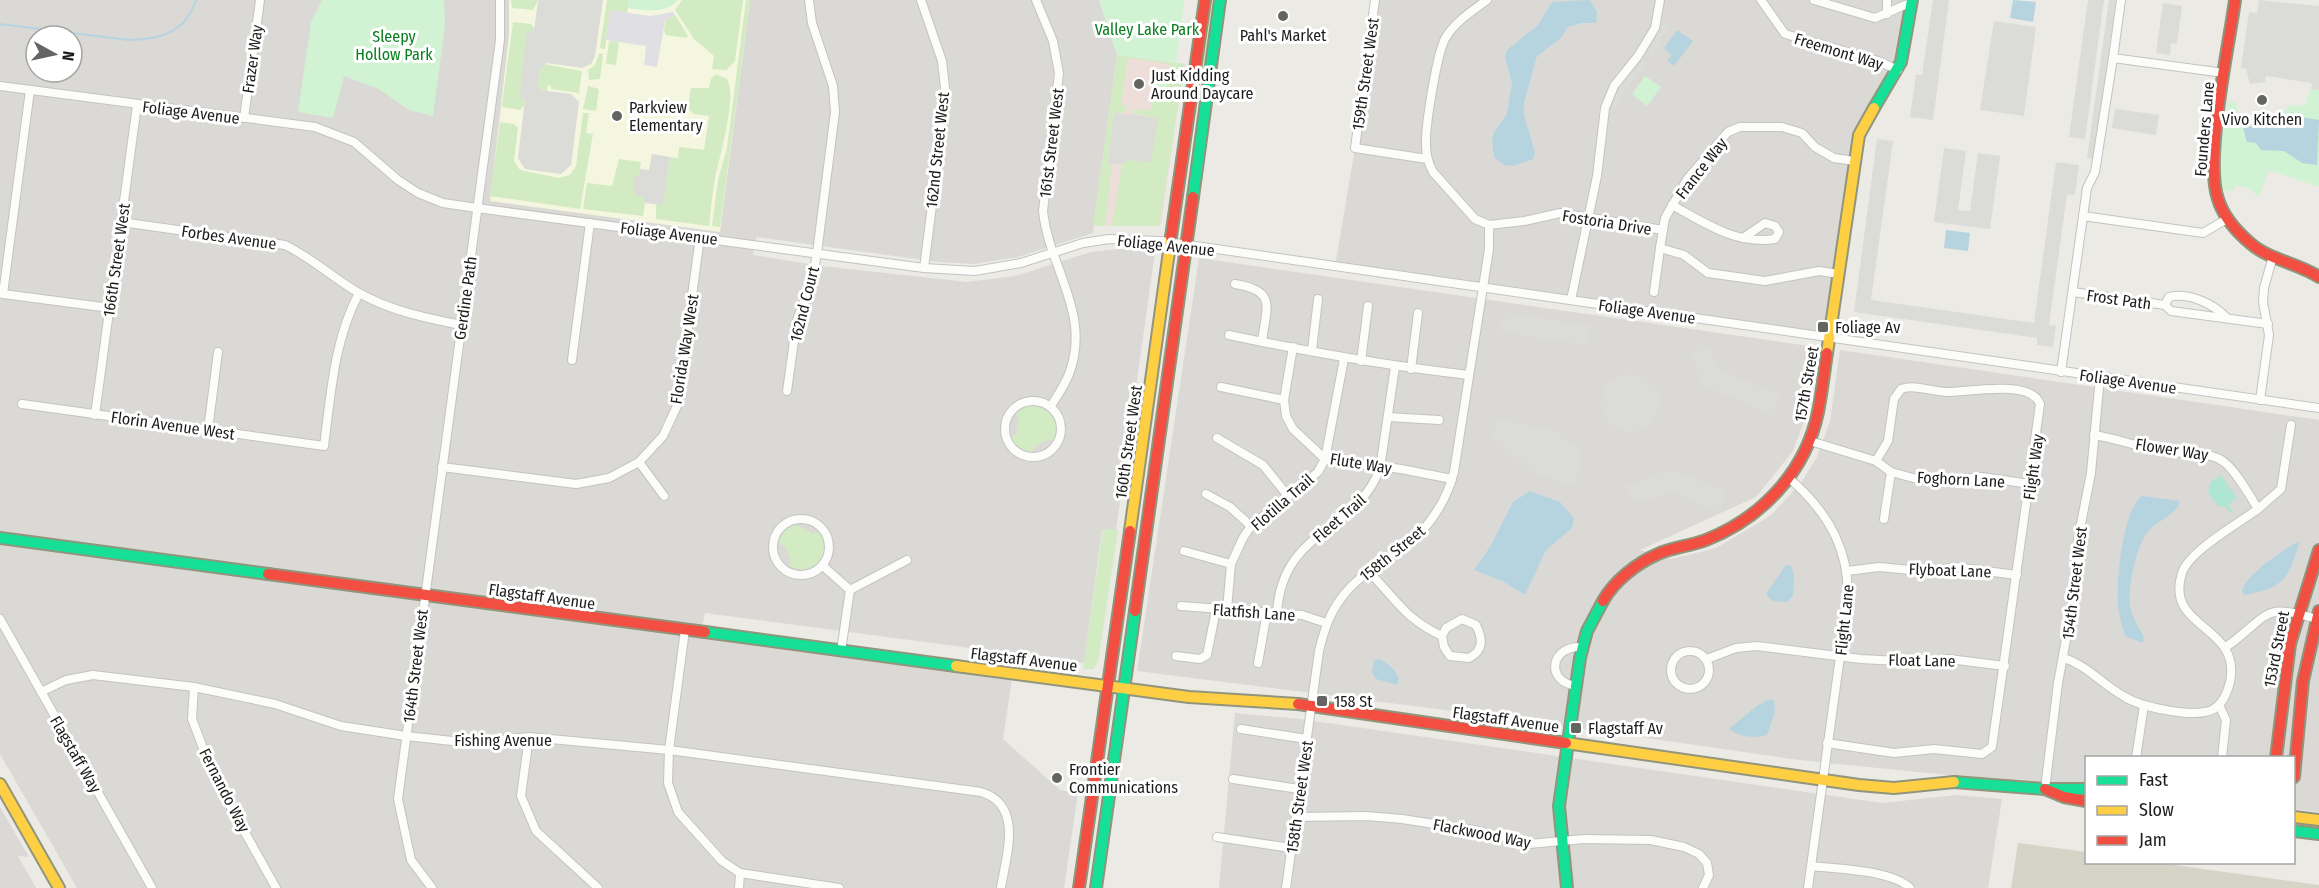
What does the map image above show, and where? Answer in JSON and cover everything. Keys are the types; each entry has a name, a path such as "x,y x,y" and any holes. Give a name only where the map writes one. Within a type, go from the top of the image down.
{"street":[{"name":"Frazer Way","path":"244,118 260,0"},
{"name":"Gerdine Path","path":"424,596 500,40 500,0"},
{"name":"162nd Court","path":"787,391 797,320 812,281 817,253 835,112 833,86 812,24 809,0"},
{"name":"162nd Street West","path":"921,0 942,61 945,97 924,268"},
{"name":"161st Street West","path":"1036,0 1053,41 1059,73 1044,211 1045,230 1073,304 1076,336 1070,373 1051,406"},
{"name":"160th Street West","path":"1079,888 1205,0"},
{"name":"160th Street West","path":"1096,888 1188,246 1220,0"},
{"name":"159th Street West","path":"1375,0 1355,148 1427,159"},
{"path":"1481,288 1489,249 1489,225 1475,219 1433,172 1427,159 1426,144 1439,57 1445,38 1460,20 1487,0"},
{"path":"1571,300 1597,176 1605,108 1614,86 1638,56 1655,28 1660,0"},
{"name":"Freemont Way","path":"1761,0 1785,34 1878,61 1898,70"},
{"path":"1814,0 1875,18 1912,1"},
{"path":"1887,0 1887,14"},
{"path":"2061,372 2087,188 2096,172 2121,0"},
{"name":"Founders Lane","path":"2235,0 2212,170 2217,198 2227,219 2251,244 2273,256 2304,267 2319,277"},
{"name":"157th Street","path":"1567,888 1559,806 1582,647 1598,608 1625,575 1658,554 1706,540 1737,525 1771,500 1790,479 1810,441 1818,414 1830,338 1854,161 1865,120 1898,70 1907,41 1912,1"},
{"path":"2113,58 2224,73"},
{"name":"Foliage Avenue","path":"0,86 315,127 339,135 366,150 398,180 418,193 443,203 477,208 924,268 975,271 1021,263 1053,252 1109,239 1172,243 2319,408"},
{"path":"30,90 3,294 110,308"},
{"name":"166th Street West","path":"95,415 136,105"},
{"name":"France Way","path":"1663,230 1665,218 1688,178 1728,132 1740,128 1782,127 1802,133 1815,147 1834,158 1854,161"},
{"path":"1672,205 1726,236 1743,238"},
{"name":"Fostoria Drive","path":"1489,225 1524,221 1560,213 1663,230 1660,248 1684,255 1708,273 1765,281 1819,271 1839,274"},
{"path":"2083,216 2203,233 2227,219"},
{"name":"Forbes Avenue","path":"121,222 285,245 307,255 359,293 406,314 461,325"},
{"path":"572,360 590,222"},
{"name":"Florida Way West","path":"442,467 576,484 609,478 639,462 663,436 677,406 700,237"},
{"path":"1654,292 1660,248"},
{"path":"2260,400 2269,335 2264,309 2264,288 2273,256"},
{"path":"1235,284 1257,288 1265,296 1267,304 1262,342"},
{"name":"158th Street","path":"1311,706 1326,623 1343,595 1420,533 1445,499 1452,479 1481,288"},
{"name":"Frost Path","path":"2073,292 2164,306 2171,311 2268,324"},
{"name":"Florin Avenue West","path":"22,404 324,446 339,339 346,317 359,293"},
{"name":"Frost Path","path":"2164,306 2169,297 2174,296 2198,300 2215,307 2226,317"},
{"path":"1312,350 1318,299"},
{"path":"1361,361 1368,306"},
{"path":"1411,369 1418,313"},
{"path":"1229,335 1312,350 1344,359 1469,375"},
{"name":"Flute Way","path":"1293,347 1284,400 1286,416 1293,429 1325,459 1401,469 1452,479"},
{"path":"208,430 218,352"},
{"name":"Flotilla Trail","path":"1227,610 1231,564 1251,526 1318,472 1325,459 1344,359"},
{"name":"Fleet Trail","path":"1277,613 1279,593 1290,565 1309,544 1359,502 1375,482 1380,468 1395,367"},
{"name":"154th Street West","path":"2045,789 2073,602 2077,546 2091,473 2100,377"},
{"path":"1221,387 1284,400"},
{"name":"Flight Way","path":"1827,744 1900,753 1934,749 1982,754 1989,750 1995,739 2031,484 2041,410 2038,400 2029,393 1991,388 1947,392 1912,387 1901,389 1894,399 1888,441 1876,461"},
{"path":"1033,400 1051,406 1062,423 1057,445 1049,453 1038,457 1025,456 1014,449 1007,439 1005,429 1010,412 1024,402 1033,400"},
{"path":"1388,417 1439,420"},
{"path":"2064,658 2086,667 2125,697 2144,705 2206,712 2219,705 2225,697 2230,681 2231,662 2226,647 2187,613 2181,599 2180,582 2191,559 2281,489 2291,425"},
{"name":"Flower Way","path":"2094,435 2150,448 2218,456 2238,475 2258,509"},
{"path":"1217,438 1263,465 1288,496"},
{"name":"Foghorn Lane","path":"1810,441 1876,461 1891,471 1917,478 1942,481 1971,477 2031,484"},
{"path":"639,462 664,496"},
{"path":"1884,519 1891,471"},
{"name":"Flight Lane","path":"1790,479 1808,495 1830,522 1844,555 1849,592 1808,888"},
{"path":"1206,494 1230,507 1251,526"},
{"path":"795,520 809,520 821,527 830,546 823,566 804,576 784,570 773,552 778,532 795,520"},
{"name":"Flagstaff Avenue","path":"0,538 1189,697 1258,700 1311,706 1876,787 1965,781 2045,789 2065,787 2085,789"},
{"name":"153rd Street","path":"2276,756 2284,677 2298,613 2319,550"},
{"path":"1184,551 1231,564"},
{"path":"850,590 896,568 907,560"},
{"path":"823,566 850,590"},
{"name":"Flyboat Lane","path":"1847,571 1887,567 1931,572 1955,567 2018,575"},
{"path":"1369,572 1399,608 1418,625 1442,636"},
{"path":"841,651 850,590"},
{"name":"164th Street West","path":"424,596 398,799 401,822 411,860 432,888"},
{"name":"Flatfish Lane","path":"1181,606 1302,615 1326,623"},
{"path":"2226,647 2267,613 2281,609 2318,616"},
{"path":"1176,656 1200,659 1207,655 1216,610"},
{"path":"1258,663 1267,612"},
{"name":"153rd Street","path":"2295,766 2303,681 2318,616"},
{"name":"Flagstaff Way","path":"0,619 153,888"},
{"path":"1462,620 1470,621 1476,625 1482,642 1475,655 1462,659 1450,656 1444,647 1442,636 1452,624 1462,620"},
{"path":"685,630 669,750 668,783 678,812 722,861 740,873 839,888"},
{"path":"1576,686 1565,685 1557,675 1555,668 1564,650 1571,646 1582,647"},
{"name":"Float Lane","path":"1707,659 1736,648 1756,646 1840,657 1907,662 1949,659 2005,666"},
{"path":"1696,651 1707,659 1709,675 1701,686 1685,688 1673,679 1672,663 1682,652 1696,651"},
{"name":"Fishing Avenue","path":"41,693 66,680 93,675 194,687 275,704 341,726 406,736 471,743 529,737 669,750 981,792 991,795 1004,806 1010,822 1001,888"},
{"name":"Fernando Way","path":"194,687 192,719 214,777 276,888"},
{"path":"2136,756 2144,705"},
{"path":"2219,705 2226,720 2222,756"},
{"name":"158th Street West","path":"1286,888 1311,706"},
{"path":"1241,729 1307,739"},
{"path":"529,737 521,796 536,831 598,888"},
{"path":"1233,779 1299,789"},
{"path":"0,784 59,888"},
{"name":"Flagstaff Avenue","path":"2045,789 2064,797 2085,801"},
{"name":"Flackwood Way","path":"1296,817 1366,816 1402,819 1474,830 1529,844 1628,838 1684,847 1699,854 1707,863 1708,875 1704,888"},
{"path":"2295,817 2319,820"},
{"path":"2295,831 2319,834"},
{"path":"1217,837 1291,848"},
{"path":"1811,866 1890,877 1903,882 1910,888"},
{"path":"739,888 740,873"}],"shaded area":[{"path":"0,0 1099,0 1117,55 1093,233 1018,257 974,264 938,262 756,237 753,255 822,266 967,282 1015,276 1091,252 1120,249 1155,252 1116,530 1102,530 1084,663 705,613 701,632 1013,673 1003,739 1060,790 1078,793 1064,888 77,888 0,754"},
{"name":"Parkview Elementary","path":"509,0 750,0 720,232 490,201 509,35"},
{"path":"538,0 603,0 595,56 591,64 582,68 547,63 541,67 538,84 541,90 571,94 579,102 571,165 561,174 525,169 518,158 525,99 519,98 527,31 534,31"},
{"path":"1375,0 1912,0 1903,58 1865,120 1830,338 1335,267 1355,148"},
{"path":"1933,0 1949,0 1933,120 1910,117 1916,75 1922,75"},
{"path":"2088,0 2104,0 2085,139 2069,137"},
{"path":"2109,0 2116,0 2094,159 2087,158"},
{"path":"2259,0 2319,6 2319,90 2311,89 2312,83 2266,76 2265,82 2250,84 2246,69 2241,68 2249,12 2257,13"},
{"path":"2163,3 2182,6 2177,44 2171,43 2170,55 2156,53"},
{"path":"610,10 650,16 673,12 675,15 665,21 657,67 644,65 646,46 606,40"},
{"path":"1662,21 1668,22 1651,57 1646,53 1655,41"},
{"path":"1994,21 2036,27 2024,116 1980,110"},
{"path":"1117,55 1184,64 1161,224 1093,226"},
{"path":"1643,59 1647,63 1622,95 1616,108 1611,107 1617,91"},
{"path":"2115,109 2159,115 2156,135 2112,128"},
{"path":"1114,113 1158,118 1151,162 1129,160 1122,164 1108,164"},
{"path":"1877,139 1893,141 1871,300 2034,323 2056,162 2079,165 2075,195 2067,194 2049,325 2056,326 2053,347 2037,345 2037,338 1854,312"},
{"path":"1944,148 1966,151 1958,210 1970,211 1978,153 2000,156 1990,229 1934,222"},
{"path":"652,154 670,157 663,205 645,203 642,195 636,196 633,190 633,175 639,176 640,169 649,170"},
{"path":"1199,258 1816,347 1807,413 1793,451 1756,497 1640,550 1672,559 1716,548 1770,516 1801,483 1817,457 1830,421 1840,350 2319,420 2319,812 2295,809 2295,756 2085,756 2085,789 1799,760 1508,718 1137,671"},
{"path":"1504,312 1591,326 1588,345 1501,332"},
{"path":"1710,348 1719,369 1780,395 1772,415 1702,385 1691,353"},
{"path":"1630,374 1646,379 1654,387 1659,403 1654,419 1646,427 1630,432 1614,427 1606,419 1601,403 1606,387 1614,379"},
{"path":"1499,419 1560,432 1559,438 1568,440 1576,447 1580,457 1581,465 1574,483 1565,486 1564,482 1553,481 1545,474 1540,478 1493,437"},
{"path":"1665,471 1679,472 1725,492 1719,512 1671,492 1640,503 1638,498 1634,500 1625,487"},
{"path":"1235,713 1300,719 1882,803 1956,795 2002,799 1988,888 1219,888"},
{"path":"0,807 29,857 18,856 36,888 0,888"},
{"path":"2018,843 2085,852 2085,864 2167,864 2319,885 2319,888 2011,888"}],"green space":[{"name":"Sleepy Hollow Park","path":"322,0 444,0 445,25 433,116 409,110 379,89 344,76 333,118 298,112 311,22"},
{"path":"511,0 538,0 533,10 512,8"},
{"path":"607,0 629,0 627,13 610,10 605,49 602,49 600,47"},
{"path":"629,0 678,0 661,10 648,10 627,8"},
{"path":"682,0 743,0 735,61 726,70 712,69 714,56 694,39 675,10"},
{"path":"746,0 750,0 720,227 712,226 718,180 727,148"},
{"name":"Valley Lake Park","path":"1099,0 1184,0 1176,63 1117,55"},
{"path":"1209,0 1215,0 1207,69 1202,69"},
{"path":"675,15 688,36 686,38 666,35 664,31 666,19"},
{"path":"513,22 531,24 535,29 534,32 528,31 519,98 525,99 524,106 520,110 502,107"},
{"path":"609,41 619,42 616,65 606,64"},
{"path":"603,53 600,79 589,80 588,70 595,65 599,54"},
{"path":"1117,55 1185,64 1159,226 1112,226 1122,164 1129,160 1151,162 1158,118 1133,114 1132,109 1150,111 1153,98 1165,99 1170,64 1128,58 1121,105 1128,106 1124,113 1114,113 1108,163 1112,165 1105,226 1093,226"},
{"path":"544,64 582,71 579,93 551,89 548,85 547,91 541,90 538,84 541,67"},
{"path":"1157,69 1169,71 1165,99 1153,98"},
{"path":"716,74 727,79 730,99 709,226 656,219 656,204 663,205 670,157 678,158 679,147 704,150 709,116 694,114 688,109 691,88 709,88 711,79"},
{"path":"1645,76 1661,87 1647,106 1632,94"},
{"path":"588,86 599,89 596,111 583,109"},
{"path":"2311,89 2319,90 2319,187 2269,170 2259,197 2248,188 2235,185 2234,190 2221,192 2217,170 2228,101 2236,103 2239,118 2281,115 2290,105 2305,106"},
{"path":"583,113 589,113 586,133 593,134 580,209 490,196 500,122 514,124 518,128 514,161 520,170 559,178 570,175 576,166"},
{"path":"619,159 641,162 639,176 633,175 633,190 642,194 645,203 643,216 583,209 587,183 612,186"},
{"path":"1027,406 1047,411 1057,426 1054,440 1040,443 1031,453 1017,448 1011,437 1016,434 1019,419 1016,413"},
{"path":"2221,475 2237,498 2228,505 2233,511 2230,513 2226,507 2218,506 2208,492 2210,483"},
{"path":"795,524 814,534 820,531 824,539 825,548 819,562 806,569 789,566 791,560 785,546 778,543 784,530"},
{"path":"1103,529 1118,530 1098,662 1093,669 1083,669"}],"water":[{"path":"1590,0 1597,12 1596,23 1581,23 1568,27 1561,38 1537,56 1524,103 1524,115 1535,153 1533,159 1513,166 1504,165 1494,157 1492,140 1494,132 1507,114 1512,83 1505,57 1507,50 1538,25 1552,2"},
{"path":"2013,0 2036,2 2033,22 2010,18"},
{"path":"1677,30 1693,41 1674,66 1667,61 1672,55 1664,48"},
{"path":"2292,112 2301,117 2319,120 2317,165 2302,163 2284,151 2261,150 2256,143 2247,142 2243,127 2277,120"},
{"path":"1946,230 1970,233 1968,251 1944,248"},
{"path":"1530,491 1560,502 1574,518 1572,528 1546,550 1525,595 1504,582 1474,570 1490,547 1513,502"},
{"path":"2142,496 2180,501 2172,513 2145,535 2137,554 2129,599 2130,607 2144,637 2143,643 2125,636 2118,604 2122,546 2130,515 2135,503"},
{"path":"2300,541 2292,564 2283,579 2259,592 2245,595 2242,592 2249,578 2275,556"},
{"path":"1786,565 1791,566 1794,575 1793,595 1787,602 1772,601 1766,594"},
{"path":"1378,659 1388,664 1395,672 1399,678 1397,685 1376,679 1372,672 1374,661"},
{"path":"1771,699 1774,700 1775,712 1767,735 1747,736 1729,729 1758,705"}],"waterway":[{"path":"0,24 129,40 151,38 161,36 178,27 185,20 196,0"}],"traffic: fast":[{"path":"1193,197 1220,0"},
{"path":"1874,108 1901,62 1912,0"},
{"path":"0,538 268,574"},
{"path":"1567,888 1559,806 1580,658 1587,631 1603,601"},
{"path":"1096,888 1135,611"},
{"path":"705,632 956,666"},
{"path":"1954,782 2045,789 2085,789"},
{"path":"2295,831 2319,834"}],"traffic: slow":[{"path":"1827,353 1859,135 1874,108"},
{"path":"1130,531 1171,237"},
{"path":"956,666 1189,697 1298,704"},
{"path":"1566,743 1859,785 1894,788 1954,782"},
{"path":"0,784 59,888"},
{"path":"2295,817 2319,820"}],"traffic: jam":[{"path":"1171,237 1205,0"},
{"path":"2235,0 2216,131 2214,181 2218,199 2231,223 2250,243 2266,254 2319,277"},
{"path":"1135,611 1193,197"},
{"path":"1603,601 1620,580 1642,562 1726,531 1763,505 1778,490 1792,473 1812,434 1818,412 1827,353"},
{"path":"1079,888 1130,531"},
{"path":"2276,756 2290,644 2319,550"},
{"path":"268,574 705,632"},
{"path":"2295,766 2303,681 2319,611"},
{"path":"1298,704 1566,743"},
{"path":"2045,789 2064,797 2085,801"}],"place":[{"name":"Pahl's Market","path":"1283,16"},
{"name":"Just Kidding Around Daycare","path":"1139,84"},
{"name":"Vivo Kitchen","path":"2262,100"},
{"name":"Parkview Elementary","path":"617,116"},
{"name":"Foliage Av","path":"1823,327"},
{"name":"158 St","path":"1322,701"},
{"name":"Flagstaff Av","path":"1576,728"},
{"name":"Frontier Communications","path":"1057,778"}]}
